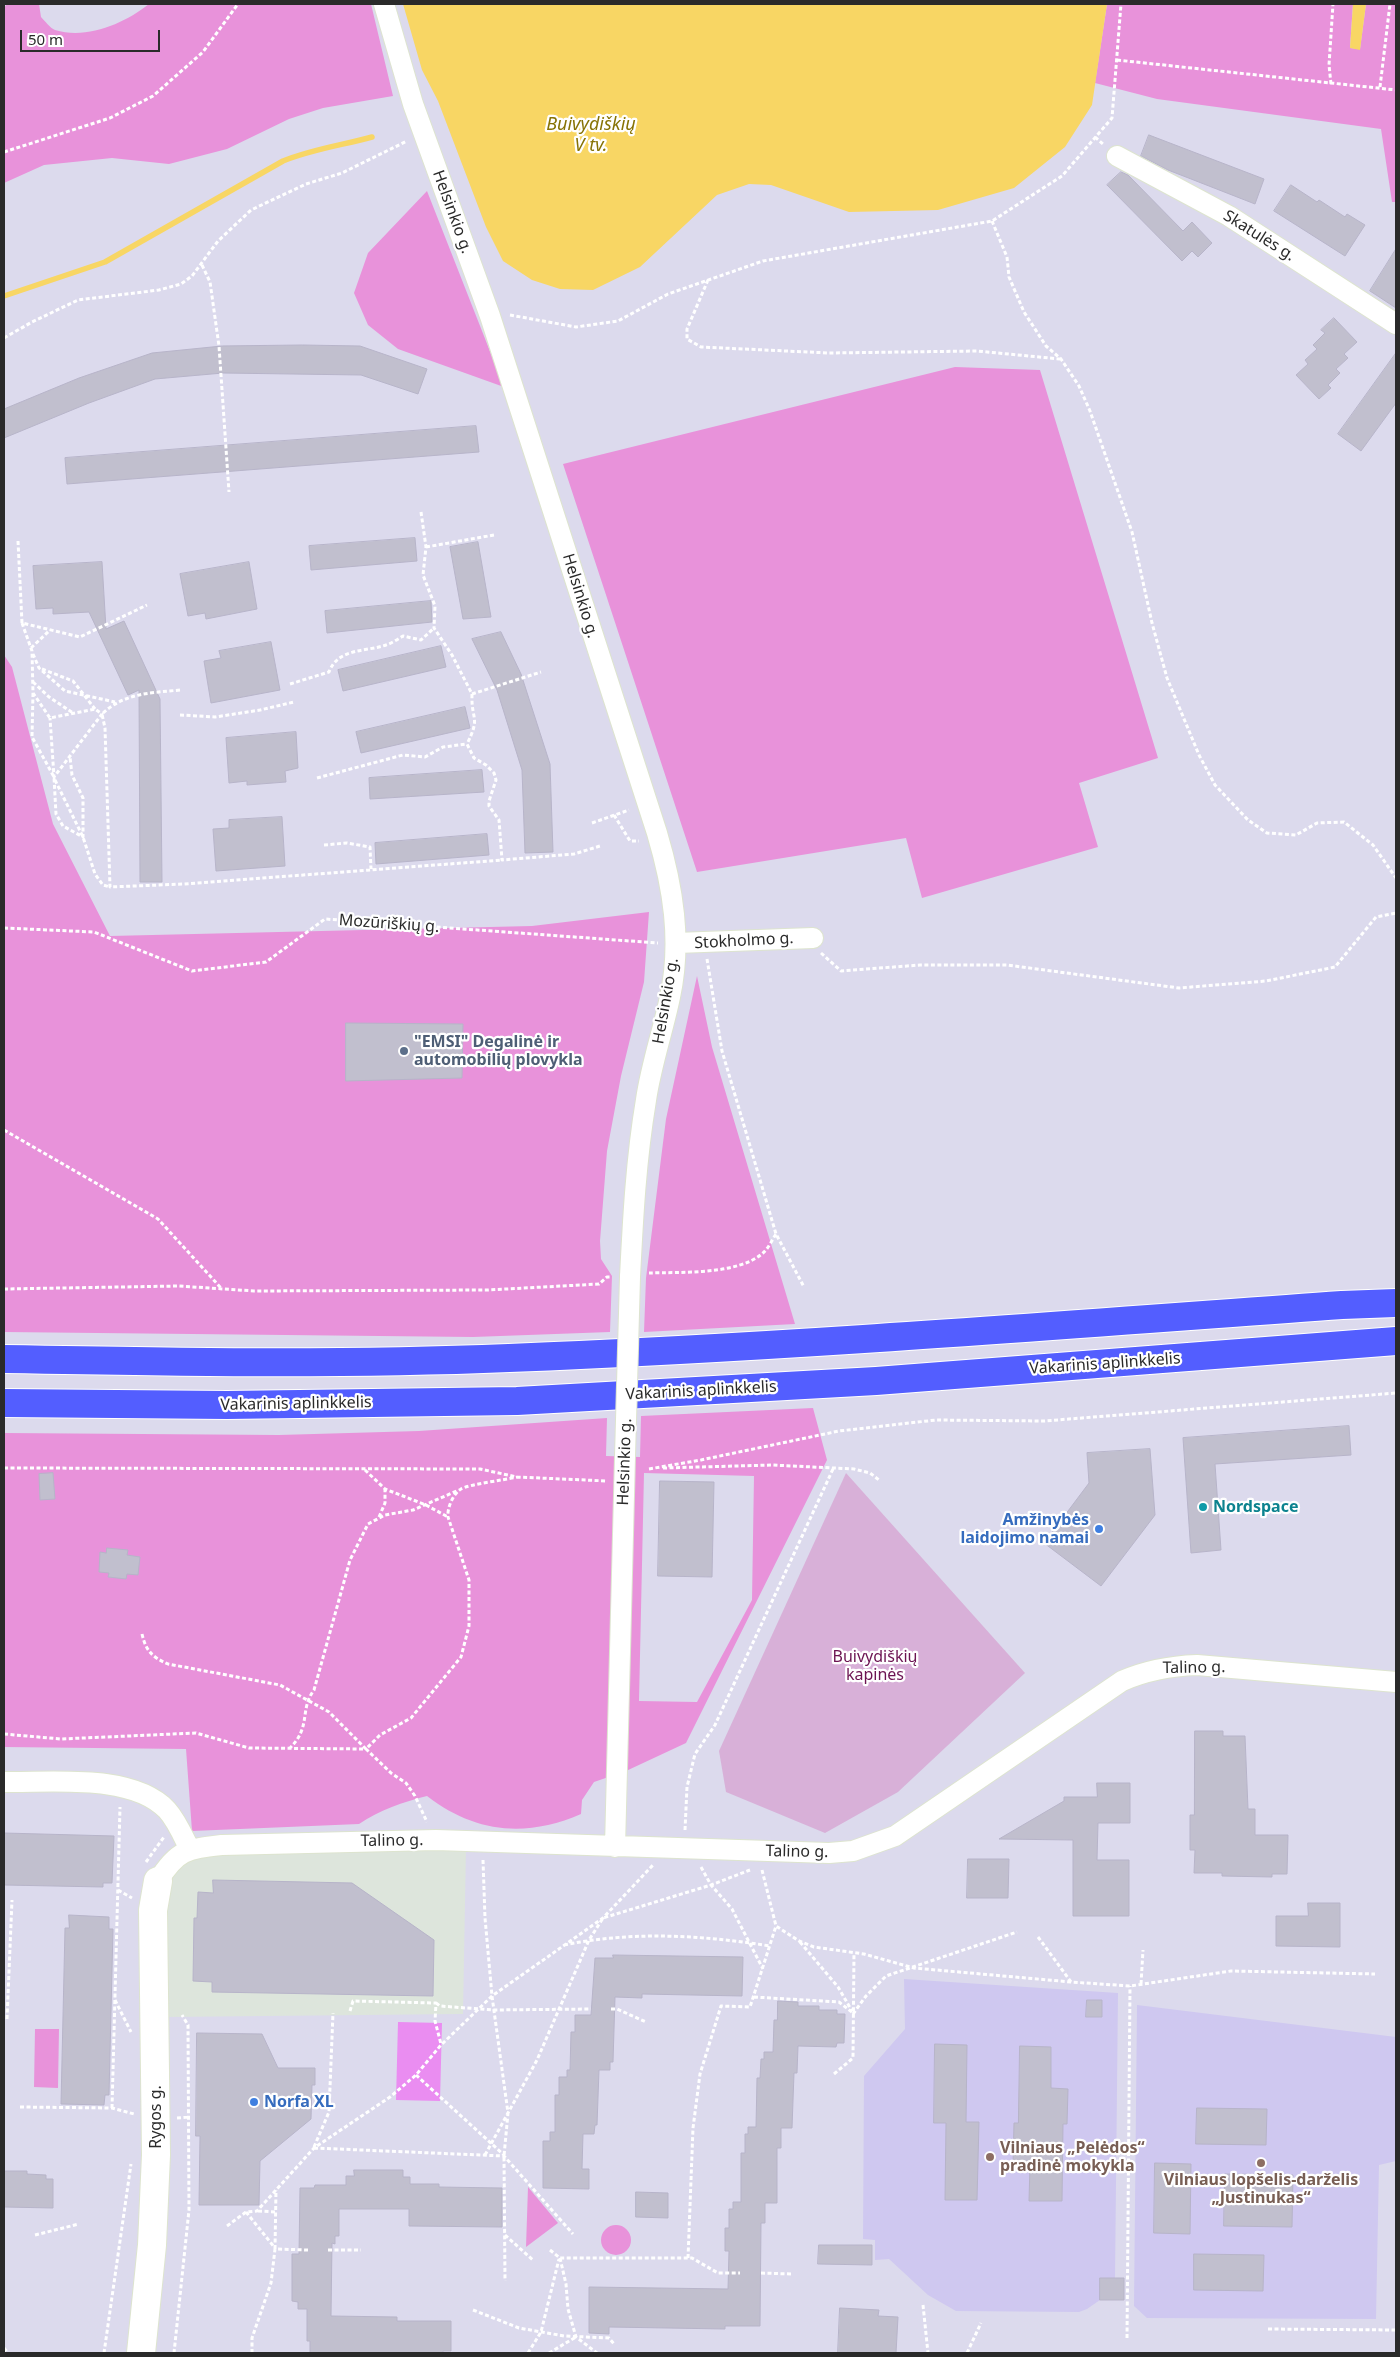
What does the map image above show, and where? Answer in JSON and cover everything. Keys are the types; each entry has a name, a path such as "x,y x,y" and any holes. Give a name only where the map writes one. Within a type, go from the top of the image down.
{"highway":[{"path":"4,1359 214,1362 506,1358 869,1338 1342,1305 1396,1304"},
{"name":"Vakarinis aplinkkelis","path":"4,1403 227,1405 537,1400 876,1381 1396,1341"}],"street":[{"name":"Helsinkio g.","path":"384,4 412,104 490,316 667,866 674,910 676,943 670,996 646,1097 636,1165 630,1276 615,1847"},
{"name":"Skatulės g.","path":"1117,156 1229,216 1396,324"},
{"name":"Stokholmo g.","path":"676,943 704,944 813,938"},
{"name":"Talino g.","path":"158,1881 170,1861 190,1850 222,1845 436,1840 687,1848 757,1859 852,1851 896,1836 1122,1681 1159,1668 1197,1665 1396,1682"},
{"path":"4,1782 121,1786 148,1794 167,1810 179,1827 190,1850"},
{"name":"Rygos g.","path":"141,2353 152,2245 156,2118 153,1910 158,1881"}],"path":[{"path":"4,152 110,118 153,96 203,52 238,4"},
{"path":"490,316 501,314 576,327 618,321 668,294 763,261 992,221 1062,176 1112,118 1121,4"},
{"path":"1331,84 1329,65 1334,4"},
{"path":"1380,87 1390,4"},
{"path":"1117,60 1396,90"},
{"path":"4,338 78,300 174,287 192,276 218,241 251,210 306,184 342,173 398,144 424,136"},
{"path":"992,221 1007,256 1008,277 1024,312 1046,346 1060,360 1079,386 1090,411 1132,532 1152,623 1167,678 1199,755 1215,785 1248,820 1267,833 1296,835 1317,822 1344,822 1373,845 1396,878"},
{"path":"202,265 210,282 219,346 229,492"},
{"path":"708,280 688,329 688,338 702,347 830,353 977,351 1060,360"},
{"path":"421,512 426,547 423,575 435,606 434,628 452,655 472,694 471,706 476,715 476,724 467,744"},
{"path":"426,547 494,535"},
{"path":"18,541 22,623 39,668 65,691 115,702 148,693 180,690"},
{"path":"22,623 80,637 147,605"},
{"path":"290,684 329,672 333,662 343,654 386,645 404,636 421,640 434,628"},
{"path":"50,630 31,649 33,682 32,736 83,837 95,874 103,885 110,887 184,884 502,860 574,854 600,846"},
{"path":"39,668 73,681 95,709 102,714 105,728 110,887"},
{"path":"472,694 541,672"},
{"path":"33,682 49,697 74,714"},
{"path":"33,692 50,718 56,814 63,826 83,837"},
{"path":"54,777 102,714 115,702"},
{"path":"180,715 215,717 260,710 294,702"},
{"path":"50,718 95,709"},
{"path":"317,778 403,755 425,756 443,747 467,744"},
{"path":"467,744 474,758 490,769 496,780 489,806 499,820 502,860"},
{"path":"70,756 72,775 83,798 83,837"},
{"path":"592,823 629,810"},
{"path":"614,815 630,842 639,841"},
{"path":"324,845 347,843 370,847 371,869"},
{"path":"813,938 820,953 841,971 920,965 1007,965 1179,988 1266,981 1335,967 1376,917 1396,913"},
{"name":"Mozūriškių g.","path":"4,928 94,932 192,971 266,962 325,919 676,943"},
{"path":"704,944 722,1051 776,1234 804,1287"},
{"path":"4,1130 158,1220 222,1289"},
{"path":"4,1289 152,1286 254,1291 488,1290 599,1284 607,1277 711,1270 741,1264 763,1253 776,1234"},
{"path":"644,1470 839,1431 936,1420 1044,1421 1396,1393"},
{"path":"650,1469 772,1465 854,1469 870,1473 879,1480"},
{"path":"4,1468 480,1469 517,1477 600,1482 610,1480"},
{"path":"364,1469 385,1489 426,1505 448,1517"},
{"path":"763,1969 732,1909 710,1885 687,1848 687,1788 695,1754 715,1725 833,1469"},
{"path":"289,1749 303,1731 307,1700 314,1690 350,1560 368,1524 378,1518 426,1505 462,1489 517,1477"},
{"path":"378,1518 385,1503 385,1489"},
{"path":"4,1734 61,1739 196,1733 249,1748 366,1749 380,1735 411,1718 461,1657 470,1626 469,1580 447,1512 454,1497 462,1489"},
{"path":"142,1634 145,1649 155,1658 168,1664 280,1685 329,1712 391,1773 406,1783 415,1796 436,1840"},
{"path":"112,2108 121,1786"},
{"path":"482,1842 485,1918 492,1996 508,2113 504,2156 505,2281"},
{"path":"485,2155 537,2060 589,1940 603,1918 654,1863 656,1848"},
{"path":"257,2211 314,2148 390,2097 416,2075 441,2045 492,1996 562,1946 603,1918 710,1885 757,1859 776,1926 750,2007 721,2006 700,2074 693,2128 688,2258"},
{"path":"118,1890 135,1899"},
{"path":"7,2019 12,1900"},
{"path":"776,1926 799,1941 838,1987 853,2014"},
{"path":"853,2014 866,1996 886,1976 1017,1932"},
{"path":"562,1946 589,1940 661,1935 770,1946"},
{"path":"1038,1936 1071,1982"},
{"path":"799,1941 828,1949 854,1952 914,1968 1130,1986 1230,1971 1375,1974"},
{"path":"1142,1984 1143,1950"},
{"path":"834,2074 852,2058 854,1952"},
{"path":"1126,2338 1130,1986"},
{"path":"754,1997 839,2002 853,2014"},
{"path":"115,1999 132,2034"},
{"path":"350,2011 353,2001 436,2003 440,2006 494,2010 591,2009"},
{"path":"436,2003 435,2021 441,2045"},
{"path":"611,2009 617,2009 646,2022"},
{"path":"314,2148 329,2112 333,2014"},
{"path":"174,2353 189,2210 188,2025 182,2015"},
{"path":"416,2075 504,2156 573,2234"},
{"path":"20,2107 112,2108 140,2118 189,2117"},
{"path":"314,2148 504,2156"},
{"path":"252,2353 252,2338 272,2283 275,2249 276,2190"},
{"path":"227,2226 246,2212 276,2212"},
{"path":"246,2212 275,2249"},
{"path":"35,2235 79,2224"},
{"path":"505,2235 534,2261"},
{"path":"275,2249 308,2250"},
{"path":"328,2250 362,2250"},
{"path":"550,2250 560,2258 566,2284 568,2309 576,2337 597,2353"},
{"path":"560,2258 692,2258 718,2273 740,2273"},
{"path":"528,2353 541,2332 560,2258"},
{"path":"761,2273 792,2274"},
{"path":"923,2305 928,2353"},
{"path":"473,2310 519,2328 576,2337 609,2338 615,2345"},
{"path":"968,2353 980,2323"},
{"path":"1268,2329 1396,2330"},
{"path":"549,2353 576,2337"},
{"path":"4,2348 8,2353"}],"shaded area":[{"path":"7,4 39,4 41,17 53,29 67,33 80,33 105,28 117,23 149,4 371,4 393,96 323,108 289,119 227,149 169,164 112,158 44,165 4,183 4,8"},
{"path":"1107,4 1353,4 1350,48 1360,49 1366,4 1396,4 1396,202 1392,202 1381,129 1157,99 1095,83"},
{"path":"427,191 504,387 398,349 368,325 354,293 368,253"},
{"path":"955,367 1040,370 1158,758 1079,783 1098,847 922,898 906,838 697,872 563,464"},
{"path":"4,655 12,667 53,824 110,936 532,926 649,912 644,982 621,1076 607,1151 600,1241 601,1259 612,1276 610,1332 473,1337 4,1332"},
{"path":"697,976 712,1047 795,1324 644,1332 646,1278 666,1119"},
{"path":"813,1408 827,1460 686,1743 626,1771 594,1782 582,1800 581,1814 561,1822 540,1827 521,1829 501,1828 464,1818 427,1796 392,1807 359,1824 192,1831 186,1749 4,1747 4,1433 279,1435 419,1431 607,1418 606,1456 640,1457 641,1416","holes":["644,1473 754,1476 752,1600 697,1702 639,1701"]},
{"path":"466,1847 463,2014 166,2017 165,1898 167,1885 174,1873 183,1864 205,1854"},
{"name":"Vilniaus „Pelėdos“ pradinė mokykla","path":"904,1979 1118,1993 1115,2278 1124,2278 1124,2300 1100,2300 1079,2312 956,2311 928,2295 889,2259 875,2260 875,2240 863,2239 864,2076 905,2029"},
{"name":"Vilniaus lopšelis-darželis „Justinukas“","path":"1137,2005 1396,2037 1396,2161 1379,2165 1376,2319 1147,2318 1134,2306"},
{"path":"398,2022 442,2023 440,2101 396,2100"},
{"path":"35,2029 59,2029 58,2088 34,2087"},
{"path":"528,2187 558,2223 526,2247"},
{"path":"616,2225 627,2229 631,2240 627,2251 616,2255 605,2251 601,2240 605,2229"}],"green space":[{"name":"Buivydiškių kapinės","path":"846,1473 1025,1673 898,1792 825,1833 726,1792 719,1751"}],"water":[{"name":"Buivydiškių V tv.","path":"403,4 1107,4 1092,105 1065,147 1014,188 938,210 849,212 771,185 749,184 717,195 640,267 593,290 560,289 532,280 503,261 486,227 438,101 422,70"},
{"path":"1353,4 1366,4 1360,50 1350,48"}],"building":[{"path":"1149,135 1264,179 1255,204 1168,170 1141,156"},
{"path":"1121,172 1128,175 1183,231 1192,222 1212,243 1198,257 1192,251 1182,261 1107,185"},
{"path":"1291,185 1317,202 1319,200 1345,217 1347,214 1365,225 1345,256 1274,211"},
{"path":"1396,249 1396,308 1370,291"},
{"path":"1334,318 1357,342 1344,354 1348,358 1336,369 1340,373 1328,385 1331,388 1319,399 1296,375 1308,364 1305,360 1317,349 1313,345 1325,333 1321,330"},
{"path":"222,346 360,346 427,369 418,394 361,375 223,373 155,379 89,403 4,438 4,409 79,378 152,353"},
{"path":"1396,353 1396,403 1361,451 1338,434"},
{"path":"476,426 479,452 67,484 65,458"},
{"path":"415,538 417,561 311,570 309,546"},
{"path":"478,542 491,617 463,619 450,547"},
{"path":"102,562 106,629 124,621 160,699 162,882 140,882 139,690 128,695 89,612 53,614 53,608 36,609 33,566"},
{"path":"249,562 257,609 206,619 205,613 188,616 180,574"},
{"path":"431,601 432,622 327,633 325,611"},
{"path":"501,632 521,674 550,764 553,852 525,853 522,770 497,690 472,639"},
{"path":"271,642 280,690 211,703 204,661 221,658 219,651"},
{"path":"441,646 446,667 343,691 338,670"},
{"path":"465,707 470,728 361,753 356,732"},
{"path":"296,732 298,768 285,771 286,782 247,785 247,781 229,783 226,738"},
{"path":"482,770 484,792 370,799 369,778"},
{"path":"282,817 285,866 216,871 213,829 229,828 229,820"},
{"path":"487,834 489,855 376,864 375,843"},
{"name":"\"EMSI\" Degalinė ir automobilių plovykla","path":"346,1023 463,1024 462,1078 346,1081"},
{"name":"Nordspace","path":"1349,1426 1351,1455 1215,1464 1221,1550 1191,1553 1183,1438"},
{"name":"Amžinybės laidojimo namai","path":"1150,1449 1155,1515 1101,1586 1044,1543 1089,1483 1087,1453"},
{"path":"53,1473 55,1499 40,1500 39,1474"},
{"path":"660,1481 714,1482 712,1577 658,1576"},
{"path":"107,1548 128,1550 127,1555 140,1557 138,1575 127,1574 126,1579 108,1577 109,1573 99,1572 100,1552 106,1553"},
{"path":"1195,1731 1223,1731 1223,1736 1245,1736 1248,1809 1255,1809 1255,1835 1288,1835 1287,1874 1272,1874 1272,1877 1222,1876 1222,1873 1194,1873 1195,1850 1190,1850 1190,1815 1194,1815"},
{"path":"1097,1783 1130,1783 1130,1823 1098,1823 1097,1860 1129,1860 1129,1916 1073,1916 1073,1840 999,1839 1064,1801 1064,1797 1097,1797"},
{"path":"4,1833 114,1836 112,1883 103,1883 103,1887 4,1885"},
{"path":"968,1859 1009,1859 1008,1898 967,1898"},
{"path":"213,1880 352,1883 434,1940 433,1996 212,1992 212,1982 193,1981 194,1918 197,1918 198,1892 213,1893"},
{"path":"1308,1903 1340,1903 1340,1947 1276,1946 1276,1916 1308,1916"},
{"path":"69,1915 109,1917 109,1929 113,1929 109,2095 105,2095 104,2105 61,2104 65,1928 69,1928"},
{"path":"613,1955 743,1957 742,1996 642,1994 642,1998 615,1997 613,2062 610,2062 610,2070 599,2070 597,2125 595,2125 594,2134 583,2134 582,2169 589,2169 589,2189 543,2188 543,2141 550,2141 550,2132 555,2132 555,2095 559,2095 559,2077 567,2077 567,2070 570,2070 571,2032 575,2032 575,2015 591,2015 595,1958 613,1958"},
{"path":"1087,2000 1102,2000 1102,2017 1086,2017"},
{"path":"778,2001 798,2002 798,2006 819,2006 819,2010 837,2010 837,2014 845,2014 844,2043 837,2043 836,2047 798,2046 797,2073 794,2073 792,2128 781,2128 781,2148 777,2148 777,2203 765,2203 765,2223 761,2223 760,2326 725,2326 725,2329 609,2327 609,2334 589,2333 589,2287 728,2289 729,2251 725,2251 725,2228 729,2228 729,2209 733,2209 733,2202 741,2202 741,2153 745,2153 745,2134 748,2134 748,2127 756,2127 757,2078 760,2078 761,2059 764,2059 764,2052 773,2052 774,2020 777,2020"},
{"name":"Norfa XL","path":"197,2033 262,2034 278,2068 315,2068 315,2085 312,2085 311,2119 260,2161 259,2205 199,2205 200,2136 196,2136"},
{"path":"935,2044 967,2045 966,2122 979,2122 977,2200 945,2200 946,2123 934,2123"},
{"path":"1020,2046 1051,2047 1051,2088 1068,2089 1067,2124 1063,2124 1062,2201 1029,2201 1030,2165 1013,2165 1014,2123 1018,2123"},
{"path":"1197,2108 1267,2109 1266,2145 1196,2144"},
{"path":"1155,2163 1191,2164 1190,2234 1154,2233"},
{"path":"354,2170 403,2170 403,2177 410,2177 410,2184 439,2184 439,2187 502,2188 502,2227 409,2226 409,2209 339,2209 339,2236 335,2236 335,2244 332,2243 331,2316 397,2317 397,2321 451,2321 451,2351 443,2351 443,2353 310,2353 310,2341 307,2341 307,2309 298,2309 298,2302 292,2301 292,2254 299,2254 300,2188 314,2188 315,2185 346,2185 346,2176 354,2176"},
{"path":"4,2171 27,2171 27,2174 46,2175 46,2179 53,2179 53,2208 4,2207"},
{"path":"1225,2174 1293,2175 1292,2227 1224,2226"},
{"path":"636,2192 668,2193 668,2218 636,2217"},
{"path":"819,2245 872,2245 872,2265 818,2264"},
{"path":"1194,2254 1264,2255 1263,2291 1194,2290"},
{"path":"1100,2278 1124,2278 1124,2300 1100,2300"},
{"path":"840,2308 879,2310 878,2316 898,2317 896,2353 838,2353"}],"waterway":[{"path":"4,296 105,262 283,161 316,150 372,137"}],"place":[{"name":"\"EMSI\" Degalinė ir automobilių plovykla","path":"404,1051"},
{"name":"Nordspace","path":"1203,1507"},
{"name":"Amžinybės laidojimo namai","path":"1099,1529"},
{"name":"Norfa XL","path":"254,2102"},
{"name":"Vilniaus „Pelėdos“ pradinė mokykla","path":"990,2157"},
{"name":"Vilniaus lopšelis-darželis „Justinukas“","path":"1261,2163"}]}
